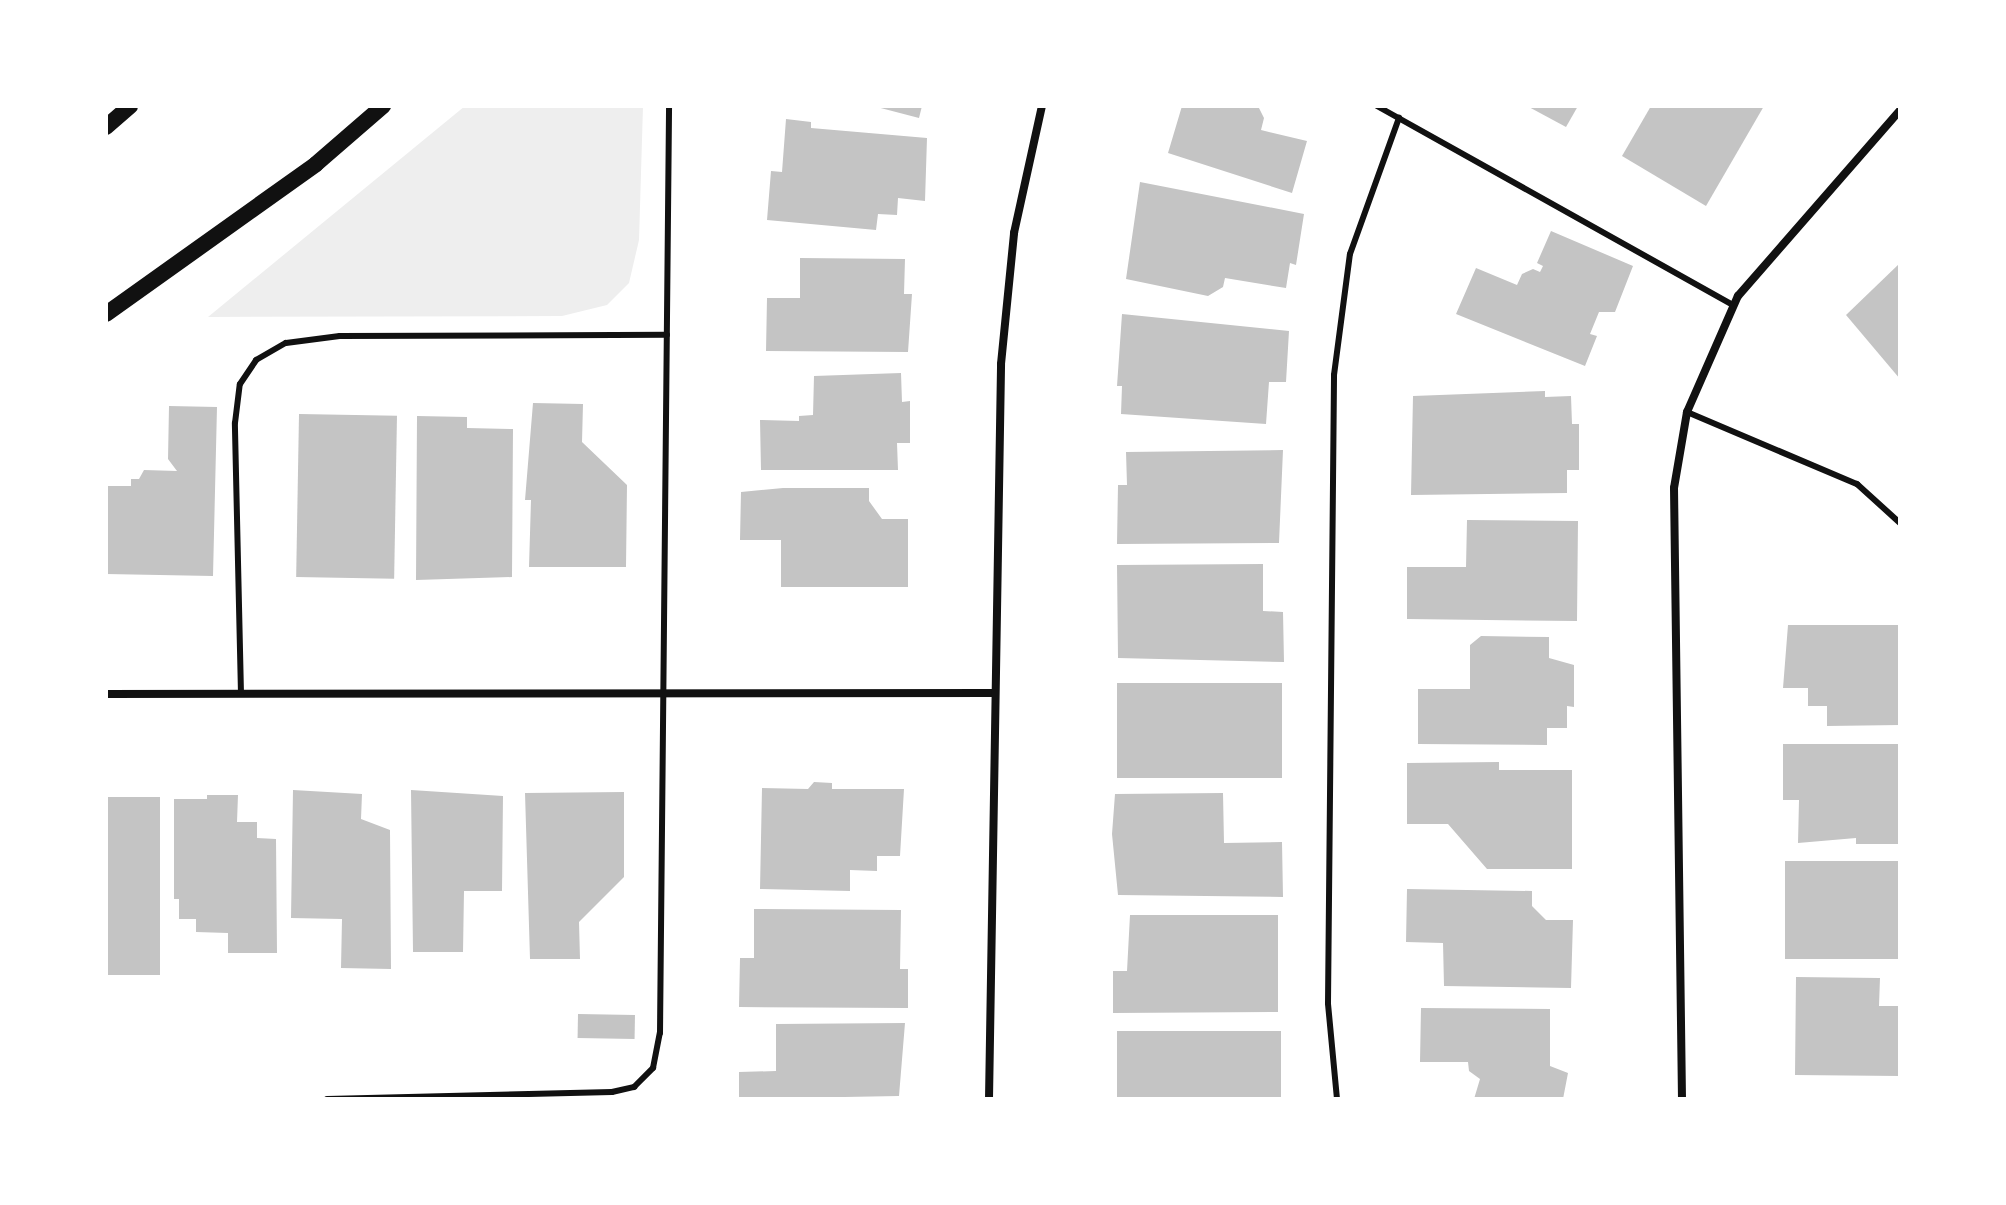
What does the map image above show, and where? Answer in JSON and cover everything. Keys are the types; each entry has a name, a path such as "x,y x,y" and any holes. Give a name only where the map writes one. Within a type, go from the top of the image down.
{"main road":[{"path":"106,127 130,106"},
{"path":"106,314 316,164 383,106"}],"street":[{"path":"989,1099 1001,364 1014,233 1042,106"},
{"path":"1682,1099 1674,488 1687,412 1733,305 1900,110"},
{"path":"106,694 995,693"}],"lane":[{"path":"327,1099 612,1092 634,1087 653,1068 660,1033 669,106"},
{"path":"1377,106 1733,305"},
{"path":"1337,1099 1328,1003 1334,375 1350,254 1399,118"},
{"path":"241,694 235,423 240,384 256,360 286,343 340,336 667,335"},
{"path":"1687,412 1857,484 1900,523"}],"shaded area":[{"path":"465,106 643,106 639,240 629,283 607,305 562,316 208,317"}],"building":[{"path":"873,106 922,106 919,118"},
{"path":"1182,106 1258,106 1264,118 1261,130 1307,141 1292,193 1168,153"},
{"path":"1527,106 1578,106 1566,127"},
{"path":"1651,106 1764,106 1706,206 1622,156"},
{"path":"786,119 811,122 811,128 927,138 925,201 898,198 897,215 878,214 876,230 767,220 771,171 782,172"},
{"path":"1140,182 1304,214 1296,265 1290,263 1286,288 1225,278 1223,287 1208,296 1126,279"},
{"path":"1551,231 1633,266 1615,312 1599,312 1590,334 1597,336 1585,366 1456,314 1476,268 1517,285 1522,274 1533,269 1540,272 1543,266 1537,263"},
{"path":"800,258 905,259 904,294 912,294 908,352 766,351 767,298 800,298"},
{"path":"1900,263 1900,379 1846,315"},
{"path":"1122,314 1289,331 1286,382 1269,382 1266,424 1121,414 1122,386 1117,386"},
{"path":"901,373 902,402 910,401 910,443 897,443 898,470 761,470 760,420 799,421 799,416 813,415 814,376"},
{"path":"1545,391 1545,397 1571,396 1572,424 1579,424 1579,470 1567,470 1567,493 1411,495 1413,396"},
{"path":"533,403 583,404 582,442 627,485 626,567 529,567 531,500 525,500"},
{"path":"169,406 217,407 213,576 106,574 106,486 131,486 131,479 139,479 144,470 177,471 168,459"},
{"path":"299,414 397,416 394,579 296,577"},
{"path":"417,416 467,417 467,428 513,429 512,577 416,580"},
{"path":"1283,450 1279,543 1117,544 1118,485 1127,485 1126,452"},
{"path":"783,488 869,488 869,501 882,519 908,519 908,587 781,587 781,540 740,540 741,492"},
{"path":"1467,520 1578,521 1577,621 1407,619 1407,567 1466,567"},
{"path":"1263,564 1263,611 1283,612 1284,662 1118,658 1117,565"},
{"path":"1788,625 1900,625 1900,725 1827,726 1827,706 1808,706 1808,688 1783,688"},
{"path":"1481,636 1549,637 1549,658 1574,665 1574,707 1567,706 1567,728 1547,728 1547,745 1418,744 1418,689 1470,689 1470,645"},
{"path":"1117,683 1282,683 1282,778 1117,778"},
{"path":"1783,744 1900,744 1900,844 1856,844 1856,838 1798,843 1799,800 1783,800"},
{"path":"1499,762 1499,770 1572,770 1572,869 1487,869 1448,824 1407,824 1407,763"},
{"path":"814,782 832,783 832,789 904,789 900,856 877,856 877,871 850,870 850,891 760,889 762,788 808,789"},
{"path":"293,790 362,794 361,819 390,830 391,969 341,968 342,919 291,918"},
{"path":"411,790 503,796 502,891 464,891 463,952 413,952"},
{"path":"624,792 624,877 579,922 580,959 530,959 525,793"},
{"path":"1223,793 1224,843 1282,842 1283,897 1118,895 1112,834 1115,794"},
{"path":"207,795 238,795 237,822 257,822 257,838 276,839 277,953 228,953 228,933 196,932 196,919 179,919 179,899 174,899 174,799 207,799"},
{"path":"106,797 160,797 160,975 106,975"},
{"path":"1785,861 1900,861 1900,959 1785,959"},
{"path":"1407,889 1532,891 1532,906 1546,920 1573,920 1571,988 1444,986 1443,943 1406,942"},
{"path":"754,909 901,910 900,969 908,969 908,1008 739,1007 740,958 754,958"},
{"path":"1130,915 1278,915 1278,1012 1113,1013 1113,971 1127,971"},
{"path":"1796,977 1880,978 1879,1006 1900,1006 1900,1076 1795,1075"},
{"path":"1421,1008 1550,1009 1550,1066 1568,1073 1563,1099 1474,1099 1480,1079 1469,1071 1468,1062 1420,1062"},
{"path":"578,1014 635,1015 635,1039 578,1038"},
{"path":"905,1023 899,1096 739,1099 739,1072 776,1071 776,1024"},
{"path":"1117,1031 1281,1031 1281,1099 1117,1099"}]}
